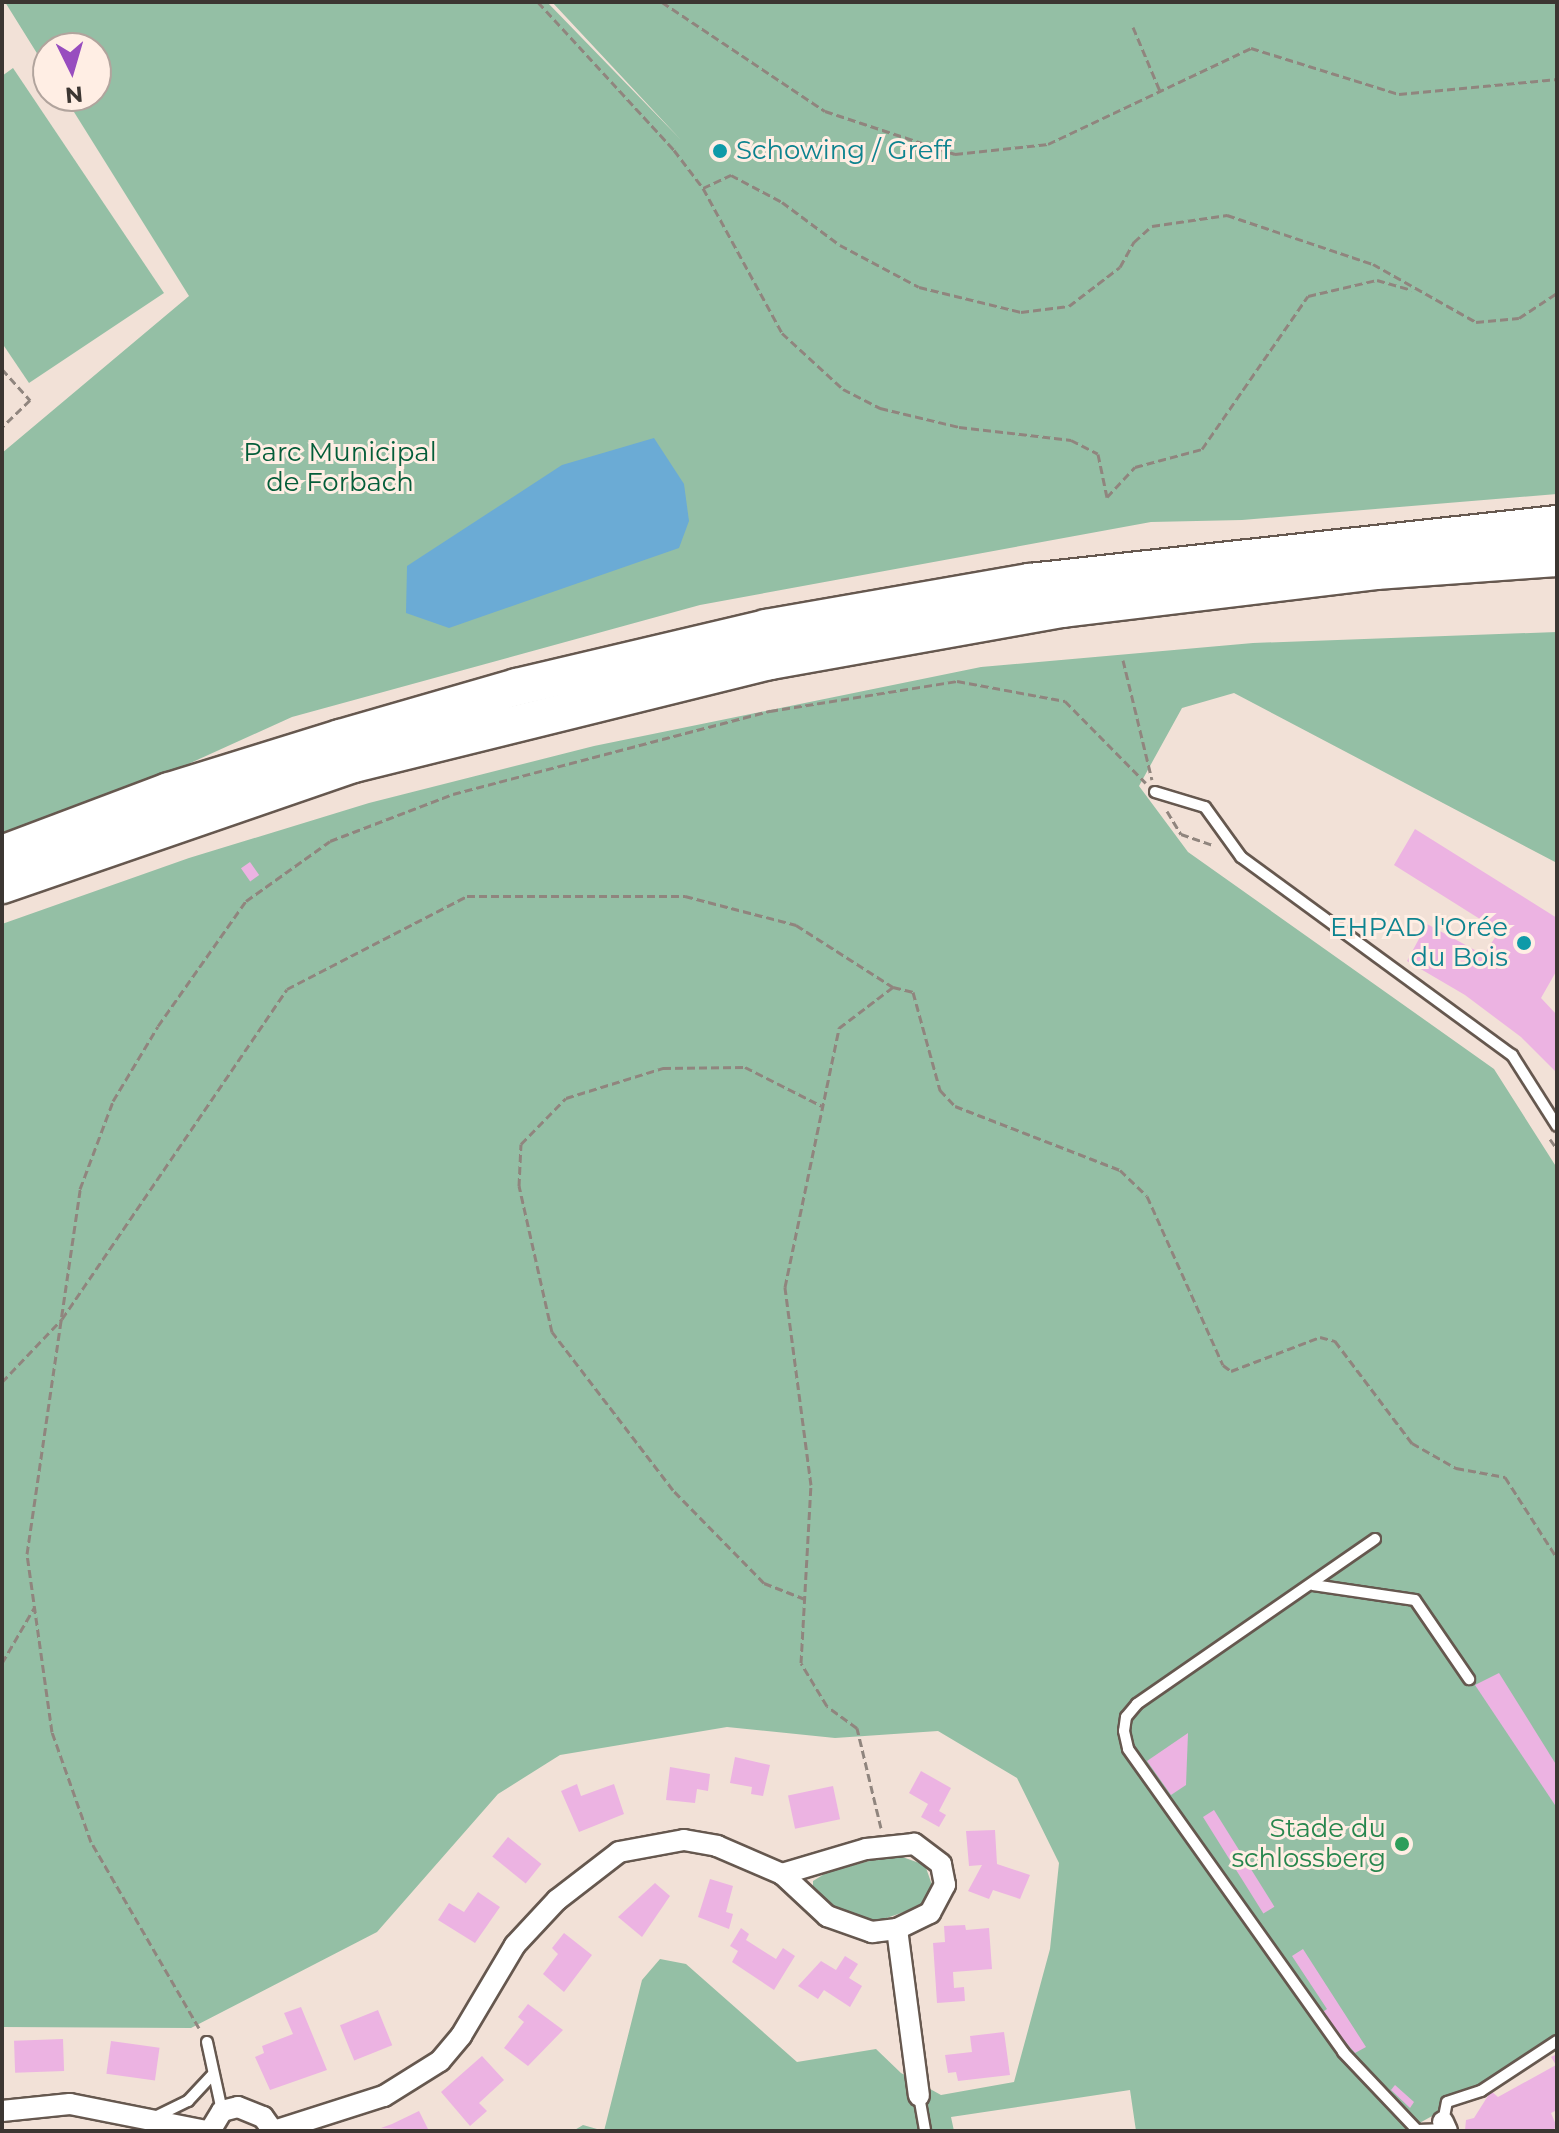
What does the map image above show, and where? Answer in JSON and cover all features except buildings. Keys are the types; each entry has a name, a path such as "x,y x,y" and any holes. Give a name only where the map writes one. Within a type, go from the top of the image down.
{"highway":[{"path":"2,854 169,791 355,734 517,687 766,628 1030,582 1557,524"},
{"path":"2,885 354,764 770,661 1063,609 1376,571 1557,558"}],"street":[{"path":"2,2111 70,2104 208,2131 222,2111 249,2108 274,2131 314,2122 384,2096 440,2061 461,2036 515,1945 557,1900 619,1852 684,1840 717,1846 782,1874 827,1916 872,1932 897,1929 930,1913 945,1885 941,1864 914,1844 885,1845 782,1874"},
{"path":"897,1929 919,2096"}],"lane":[{"path":"1155,792 1205,807 1241,857 1512,1055 1557,1126"},
{"path":"1375,1539 1313,1585 1137,1704 1126,1717 1128,1749 1361,2074 1417,2130 1446,2127 1447,2102 1481,2091 1557,2041"},
{"path":"1313,1585 1415,1600 1469,1679"},
{"path":"207,2042 222,2111"},
{"path":"165,2123 213,2074"},
{"path":"919,2096 925,2131"}],"path":[{"path":"538,2 703,188 782,333 843,389 880,408 959,427 1071,440 1098,454 1107,497 1135,467 1202,449 1308,296 1377,280 1418,292"},
{"path":"662,2 825,111 955,154 1048,144 1251,48 1399,94 1557,79"},
{"path":"1133,27 1160,91"},
{"path":"703,188 731,175 782,202 840,245 919,287 1021,312 1069,306 1120,267 1134,242 1152,226 1227,215 1373,264 1476,322 1519,318 1557,293"},
{"path":"2,369 30,400 2,427"},
{"path":"1123,660 1155,792"},
{"path":"207,2042 91,1842 52,1732 27,1554 80,1189 113,1101 158,1026 246,901 330,841 453,794 770,711 957,681 1065,701 1155,792"},
{"path":"2,1382 62,1319 287,989 467,896 685,896 796,925 893,987 913,992 940,1090 955,1106 1120,1170 1147,1196 1223,1365 1231,1371 1320,1337 1335,1341 1412,1443 1456,1468 1505,1477 1557,1558"},
{"path":"885,1845 857,1728 827,1706 801,1663 811,1485 785,1287 839,1028 893,987"},
{"path":"805,1599 764,1583 673,1490 552,1332 519,1186 521,1144 566,1098 663,1068 745,1067 822,1106"},
{"path":"2,1663 34,1608"}],"green space":[{"name":"Parc Municipal de Forbach","path":"5,2 547,2 681,140 552,2 1557,2 1557,494 1242,520 1151,522 700,605 292,717 175,770 2,834 2,453 189,296 74,112 112,112 112,32 32,32 32,45"},
{"path":"13,68 32,96 32,112 43,112 164,293 29,383 2,343 2,76"},
{"path":"1557,632 1557,863 1234,693 1182,708 1139,786 1188,852 1494,1069 1557,1168 1557,2047 1405,2131 1136,2131 1130,2090 951,2117 954,2131 604,2131 642,1980 660,1959 686,1964 797,2062 876,2049 901,2073 941,2095 1014,2082 1050,1949 1059,1863 1017,1778 938,1731 835,1738 727,1727 560,1755 498,1794 377,1932 191,2028 2,2027 2,924 189,858 369,803 594,746 981,667 1253,643"},
{"path":"894,1854 925,1865 932,1885 924,1905 878,1921 850,1917 813,1891 813,1881 826,1873"},
{"path":"583,2125 604,2131 573,2131"}],"water":[{"path":"654,438 684,484 689,521 679,548 449,628 406,613 407,566 562,465"}],"place":[{"name":"Schowing / Greff","path":"720,151"},
{"name":"EHPAD l'Orée du Bois","path":"1524,943"},
{"name":"Stade du schlossberg","path":"1402,1844"}]}
